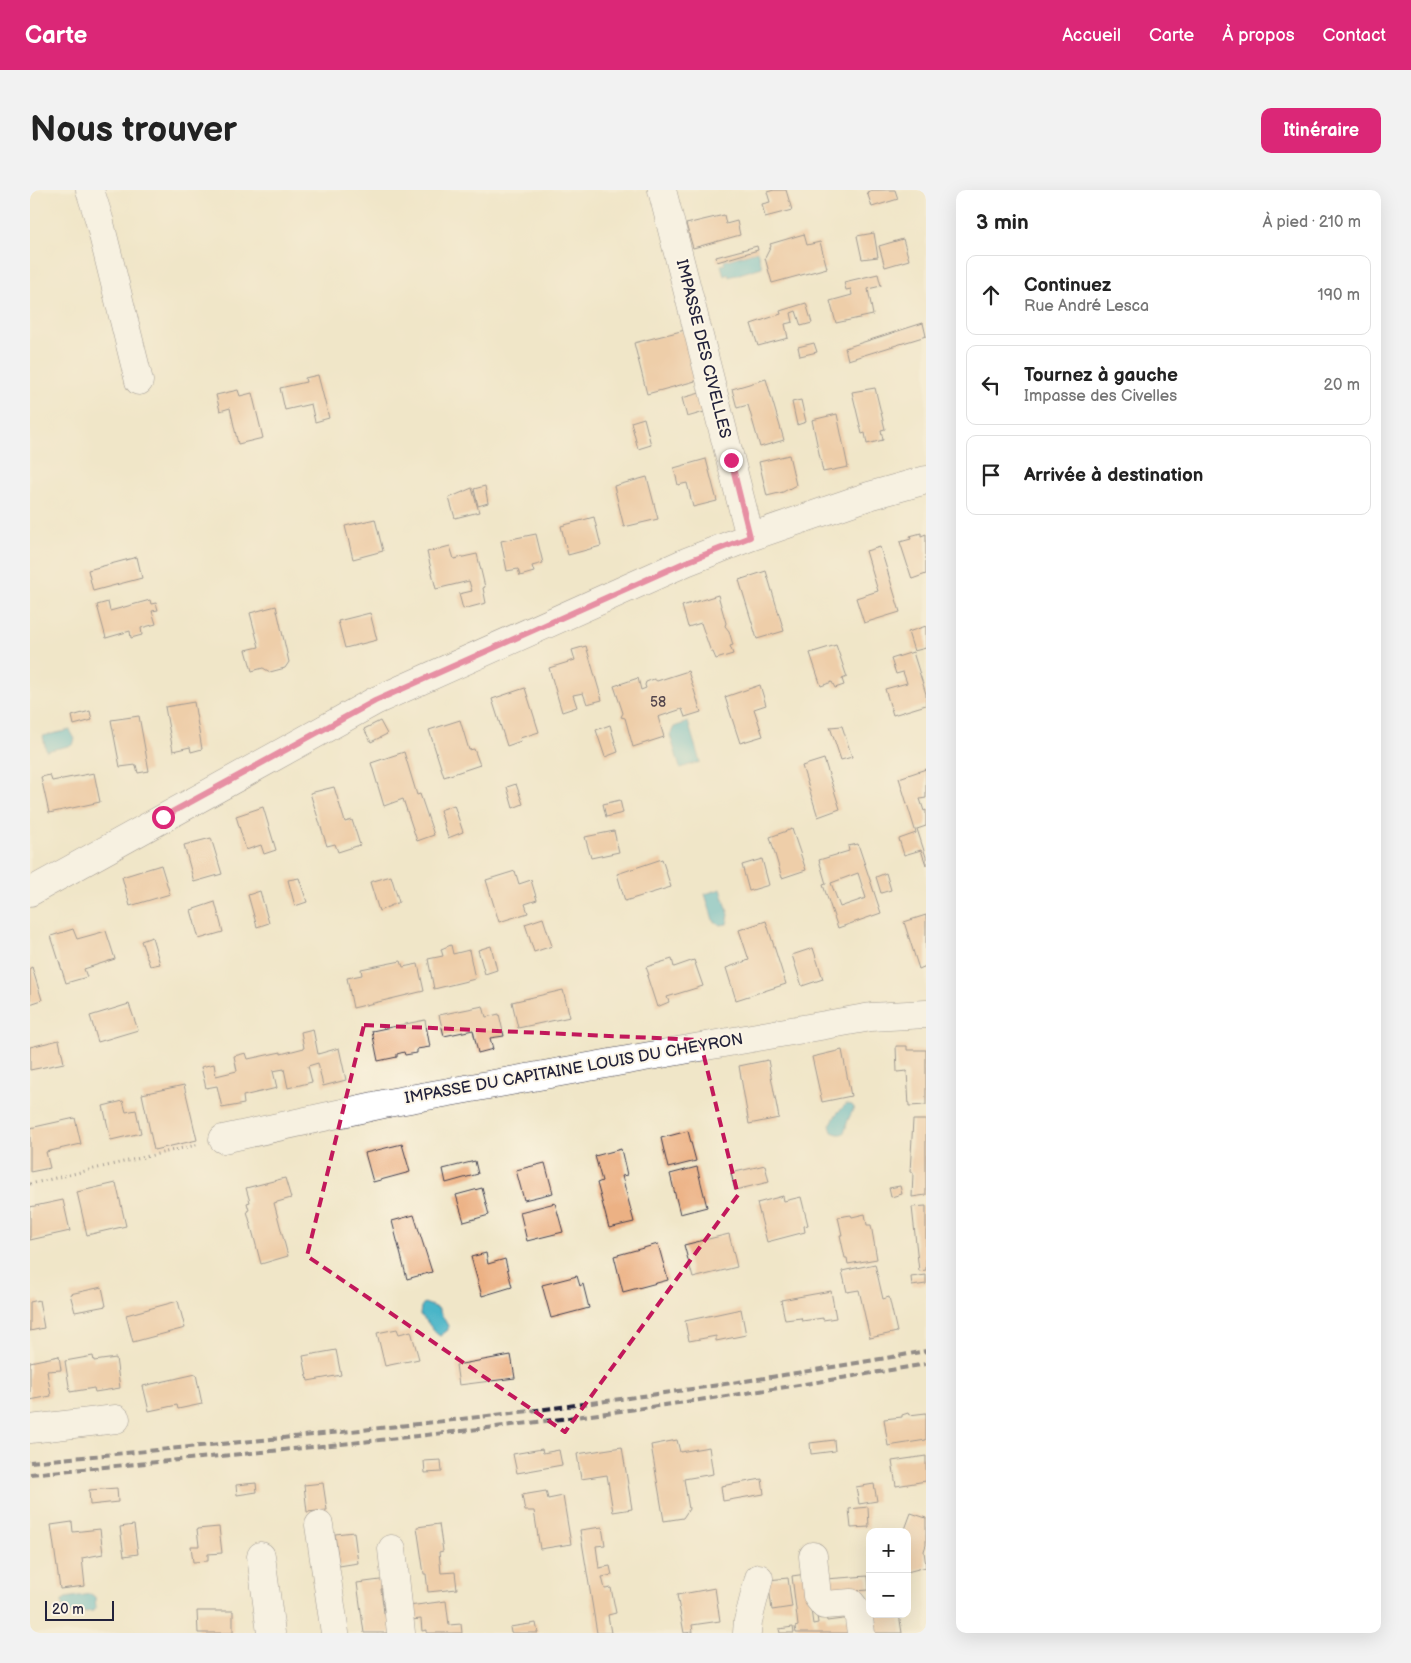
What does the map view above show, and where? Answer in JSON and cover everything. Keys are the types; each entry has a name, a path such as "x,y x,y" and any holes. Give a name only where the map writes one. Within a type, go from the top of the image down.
{"street":[{"path":"90,190 99,219 139,381"},
{"name":"IMPASSE DES CIVELLES","path":"662,190 750,537"},
{"path":"30,892 375,701 665,572 750,537 869,496 926,480"},
{"name":"IMPASSE DU CAPITAINE LOUIS DU CHEYRON","path":"223,1139 388,1103 690,1049 871,1017 926,1014"},
{"path":"30,1429 116,1419"},
{"path":"319,1525 335,1633"},
{"path":"392,1549 401,1633"},
{"path":"261,1556 272,1633"},
{"path":"813,1556 817,1596 824,1604 851,1603 858,1612 861,1633"},
{"path":"747,1633 759,1578"}],"path":[{"path":"30,1184 223,1139"}],"highlighted area":[{"path":"364,1025 700,1040 738,1195 565,1432 307,1256"}],"water":[{"path":"757,251 762,267 729,277 728,274 724,276 721,265 725,264 724,261"},
{"path":"688,722 700,762 680,768 670,735 674,727"},
{"path":"70,730 75,739 73,745 46,751 43,736"},
{"path":"721,889 729,915 727,924 720,925 713,920 705,894"},
{"path":"846,1104 854,1107 845,1131 837,1134 832,1132 830,1125 837,1113"},
{"path":"424,1303 438,1308 448,1326 448,1330 440,1336 420,1315 421,1307"},
{"path":"91,1594 95,1597 96,1607 93,1611 67,1614 63,1611 62,1601 65,1598"}],"building":[{"path":"786,190 792,210 765,217 762,204 770,202 767,192"},
{"path":"873,190 895,190 898,199 872,207 867,192"},
{"path":"724,215 726,224 737,221 740,235 693,248 686,224"},
{"path":"874,233 878,257 862,259 857,236"},
{"path":"804,234 807,245 820,242 827,268 772,283 765,258 771,246 770,244"},
{"path":"903,239 909,260 885,267 879,246"},
{"path":"757,246 758,250 717,262 716,257"},
{"path":"878,274 881,286 868,289 873,315 836,323 830,301 852,295 851,289 846,290 844,282"},
{"path":"806,303 812,323 801,326 796,311 791,313 793,322 785,324 788,338 758,346 751,324 781,314 780,311"},
{"path":"923,323 926,336 848,360 845,348"},
{"path":"685,330 699,380 647,394 634,343"},
{"path":"814,343 817,352 800,356 798,347"},
{"path":"318,375 329,418 315,422 311,404 285,410 280,388 306,382 305,378"},
{"path":"766,379 784,440 760,447 748,405 737,408 732,389"},
{"path":"875,388 885,429 881,430 883,440 867,444 865,433 862,434 852,392"},
{"path":"238,390 240,396 252,393 263,438 238,444 230,408 220,411 216,395"},
{"path":"700,393 708,411 687,417 682,398"},
{"path":"801,400 806,422 797,425 792,402"},
{"path":"837,414 848,467 823,472 812,420"},
{"path":"644,418 651,445 638,449 631,422"},
{"path":"789,455 796,485 783,492 767,496 759,462"},
{"path":"706,459 717,501 693,507 687,483 678,485 674,468"},
{"path":"647,477 658,519 624,527 614,486"},
{"path":"485,486 488,503 478,506 474,489"},
{"path":"472,488 479,512 455,518 449,498"},
{"path":"594,517 601,546 568,555 561,526"},
{"path":"375,519 383,551 353,559 345,526"},
{"path":"921,533 921,536 926,534 926,574 912,579 900,542 911,539 910,536"},
{"path":"536,534 543,563 532,566 534,572 520,576 518,569 507,571 501,541"},
{"path":"450,546 454,559 477,554 485,587 483,588 486,603 463,609 459,594 472,591 469,581 436,589 427,552"},
{"path":"880,547 900,612 864,623 856,598 878,591 866,551"},
{"path":"137,557 142,578 93,591 88,570"},
{"path":"766,571 784,631 757,639 739,580"},
{"path":"718,595 726,623 725,626 729,631 733,645 730,646 733,654 716,659 713,652 711,652 701,623 688,627 682,606"},
{"path":"150,600 151,604 156,603 158,610 152,611 156,624 141,628 142,635 131,638 130,631 106,638 97,605 108,602 110,611"},
{"path":"276,606 289,662 285,668 270,672 263,668 252,671 246,650 259,647 250,613"},
{"path":"370,613 377,640 345,648 338,621"},
{"path":"926,626 926,648 914,651 908,632"},
{"path":"836,645 847,677 842,679 844,685 835,688 832,682 821,686 810,653"},
{"path":"586,646 602,700 587,704 583,693 573,695 577,707 562,712 549,668 575,660 572,650"},
{"path":"913,652 926,694 926,705 893,715 885,689 907,683 903,672 896,674 891,659"},
{"path":"688,671 701,712 685,717 682,709 658,717 664,737 633,747 625,718 621,717 623,713 614,686 638,678 641,690 646,688 646,682 654,679 657,681"},
{"path":"760,685 766,705 754,709 763,736 740,743 725,697"},
{"path":"525,688 539,732 520,738 521,741 507,746 492,699"},
{"path":"194,702 202,749 191,752 190,747 173,751 165,707"},
{"path":"90,711 92,720 74,725 72,716"},
{"path":"139,716 149,771 138,773 136,765 120,767 111,720"},
{"path":"460,720 469,750 474,749 480,765 444,777 429,730"},
{"path":"380,721 387,734 371,742 364,729"},
{"path":"610,725 618,752 605,757 596,730"},
{"path":"842,726 852,757 841,760 830,727"},
{"path":"404,752 417,795 420,794 434,835 417,841 403,799 384,806 371,763"},
{"path":"824,759 840,809 818,817 802,766"},
{"path":"926,769 926,798 920,799 924,811 926,810 926,826 917,829 926,857 926,865 921,850 904,855 899,839 916,833 899,778"},
{"path":"94,773 100,802 49,813 41,777 50,775 52,781"},
{"path":"516,784 523,804 513,808 507,787"},
{"path":"334,787 345,822 352,820 360,845 338,852 335,844 327,846 310,793"},
{"path":"620,800 623,813 606,817 603,804"},
{"path":"454,805 463,832 448,838 440,810"},
{"path":"263,807 276,850 264,854 261,845 246,850 236,816"},
{"path":"792,829 806,870 782,878 770,837"},
{"path":"614,831 619,852 591,858 585,837"},
{"path":"211,838 222,874 194,882 184,845"},
{"path":"858,844 881,913 838,928 823,885 826,884 819,860 849,851 848,846","holes":["858,873 866,898 840,907 831,883"]},
{"path":"662,859 671,887 625,901 617,874"},
{"path":"762,859 769,885 749,891 742,865"},
{"path":"161,865 170,894 130,906 122,877"},
{"path":"515,871 519,884 531,880 537,900 525,904 528,913 499,922 486,880"},
{"path":"886,873 891,890 881,893 876,877"},
{"path":"391,876 399,902 379,911 370,882"},
{"path":"299,878 307,902 295,906 288,880"},
{"path":"260,891 269,923 257,927 248,895"},
{"path":"215,902 223,932 199,939 191,910"},
{"path":"926,915 926,966 919,969 904,922"},
{"path":"543,918 552,946 534,952 525,924"},
{"path":"766,921 786,984 736,1000 726,968 749,960 739,930"},
{"path":"73,929 77,939 106,931 115,959 84,969 87,977 66,983 51,936"},
{"path":"152,937 160,964 150,966 141,941"},
{"path":"451,945 453,954 469,950 475,979 434,989 428,959 443,956 441,949"},
{"path":"491,946 497,970 485,974 478,950"},
{"path":"813,948 823,979 802,986 792,955"},
{"path":"672,959 674,967 694,960 703,986 667,997 669,1002 657,1007 646,967"},
{"path":"401,961 403,967 418,964 424,991 353,1008 347,978 362,975 361,969"},
{"path":"32,967 42,1000 30,1004 30,968"},
{"path":"563,990 570,1017 518,1028 512,1002"},
{"path":"129,1004 138,1030 98,1042 90,1016"},
{"path":"483,1006 486,1017 499,1014 504,1036 490,1038 493,1049 478,1053 473,1030 444,1036 439,1015"},
{"path":"425,1020 430,1047 417,1049 417,1053 405,1055 404,1052 397,1054 397,1057 378,1061 372,1031"},
{"path":"313,1029 318,1054 339,1048 346,1080 323,1086 318,1063 308,1066 312,1082 288,1088 284,1069 273,1071 277,1088 243,1096 244,1104 222,1108 217,1086 206,1088 201,1067 214,1064 216,1076 237,1071 234,1056 246,1053 248,1059 304,1048 301,1032"},
{"path":"59,1040 64,1063 30,1070 30,1047"},
{"path":"896,1046 907,1046 907,1050 926,1050 926,1105 909,1106 907,1071 897,1072"},
{"path":"842,1050 851,1096 822,1102 812,1057"},
{"path":"768,1060 779,1118 749,1124 739,1066"},
{"path":"184,1085 197,1140 154,1150 142,1094"},
{"path":"123,1101 126,1112 136,1110 141,1133 111,1140 103,1106"},
{"path":"75,1118 81,1144 46,1152 50,1168 30,1172 30,1128"},
{"path":"913,1120 926,1120 926,1195 912,1197 913,1173 910,1172"},
{"path":"688,1131 696,1161 668,1168 661,1138"},
{"path":"402,1144 410,1172 373,1182 365,1153"},
{"path":"621,1149 627,1175 622,1176 634,1222 609,1228 597,1183 602,1181 595,1156"},
{"path":"475,1161 478,1174 446,1183 443,1169"},
{"path":"545,1163 553,1193 524,1200 516,1170"},
{"path":"765,1165 769,1182 735,1190 731,1173"},
{"path":"697,1167 707,1207 680,1214 670,1174"},
{"path":"285,1178 291,1198 274,1203 288,1256 261,1264 247,1211 249,1210 247,1203 250,1202 246,1188"},
{"path":"116,1183 126,1226 87,1235 77,1192"},
{"path":"900,1186 902,1194 891,1197 889,1188"},
{"path":"482,1188 489,1215 464,1222 456,1195"},
{"path":"783,1196 784,1201 801,1197 808,1225 804,1226 805,1232 767,1242 757,1203"},
{"path":"63,1200 70,1231 30,1240 30,1207"},
{"path":"555,1203 563,1232 527,1241 520,1212"},
{"path":"926,1206 926,1270 919,1271 912,1207"},
{"path":"865,1214 867,1225 871,1225 877,1259 848,1264 840,1235 842,1235 838,1217 851,1215 852,1217"},
{"path":"414,1215 432,1272 407,1279 392,1221"},
{"path":"729,1234 737,1267 693,1278 684,1245"},
{"path":"658,1244 668,1280 623,1292 614,1256"},
{"path":"486,1253 488,1264 505,1259 512,1287 482,1296 471,1257"},
{"path":"875,1264 883,1299 889,1297 897,1332 870,1338 859,1290 847,1292 842,1271"},
{"path":"926,1275 926,1284 912,1286 911,1277"},
{"path":"577,1276 580,1286 583,1284 589,1308 551,1318 542,1285"},
{"path":"102,1287 106,1306 75,1312 70,1294"},
{"path":"831,1291 836,1318 802,1321 801,1318 785,1320 781,1300"},
{"path":"39,1300 44,1328 30,1331 30,1302"},
{"path":"178,1301 185,1328 133,1342 126,1315"},
{"path":"741,1309 746,1335 716,1341 716,1336 689,1341 685,1321"},
{"path":"397,1329 399,1334 411,1331 419,1359 385,1366 377,1333"},
{"path":"336,1350 341,1375 308,1381 303,1356"},
{"path":"511,1355 515,1378 459,1385 456,1365"},
{"path":"59,1356 61,1370 47,1371 51,1396 30,1400 30,1362"},
{"path":"93,1356 94,1361 116,1358 120,1388 95,1392 94,1388 70,1392 65,1361"},
{"path":"196,1374 202,1404 178,1409 177,1405 149,1411 143,1386"},
{"path":"908,1413 909,1415 926,1413 926,1440 888,1446 884,1419 902,1417 902,1415"},
{"path":"677,1440 680,1452 709,1447 713,1474 684,1479 689,1509 683,1518 664,1521 651,1445"},
{"path":"834,1440 835,1451 811,1454 810,1443"},
{"path":"622,1447 632,1509 613,1512 607,1475 581,1479 577,1454"},
{"path":"542,1449 543,1453 559,1450 562,1465 517,1473 513,1454"},
{"path":"926,1456 926,1481 896,1486 892,1461"},
{"path":"441,1460 442,1472 425,1473 424,1461"},
{"path":"762,1479 764,1494 723,1501 721,1486"},
{"path":"256,1483 257,1492 237,1495 236,1485"},
{"path":"323,1483 327,1510 307,1512 304,1485"},
{"path":"874,1484 877,1501 859,1504 856,1487"},
{"path":"117,1488 118,1502 90,1505 89,1490"},
{"path":"546,1491 548,1499 563,1496 571,1544 540,1549 534,1511 525,1511 522,1495"},
{"path":"868,1507 869,1527 851,1528 849,1509"},
{"path":"911,1513 926,1518 926,1545 924,1551 926,1567 911,1571 911,1528 905,1528"},
{"path":"72,1522 73,1532 100,1529 103,1554 82,1558 85,1586 60,1589 51,1525"},
{"path":"439,1524 443,1551 439,1552 441,1573 455,1572 457,1589 428,1592 417,1527"},
{"path":"134,1525 138,1554 124,1556 120,1527"},
{"path":"219,1527 222,1553 208,1554 208,1561 193,1562 191,1546 199,1546 197,1529"},
{"path":"602,1527 605,1545 596,1546 599,1568 610,1566 612,1575 602,1577 605,1589 611,1588 616,1613 608,1615 611,1633 597,1633 580,1530"},
{"path":"354,1532 358,1563 339,1566 335,1534"},
{"path":"806,1574 813,1624 818,1623 817,1616 826,1615 827,1621 851,1618 853,1633 796,1633 795,1627 798,1626 792,1576"},
{"path":"866,1576 866,1590 826,1593 825,1579"},
{"path":"788,1578 792,1607 772,1610 768,1580"},
{"path":"388,1579 389,1588 381,1589 384,1613 392,1612 395,1633 364,1633 357,1583"},
{"path":"715,1588 720,1621 692,1625 693,1632 684,1633 677,1595"},
{"path":"446,1601 449,1625 461,1624 462,1633 427,1633 427,1630 422,1631 421,1619 411,1620 409,1606"},
{"path":"197,1611 233,1611 233,1633 198,1633"},
{"path":"871,1618 900,1618 902,1633 872,1633"},
{"path":"536,1623 538,1633 511,1633 510,1627"},
{"path":"793,1627 794,1633 780,1633 779,1629"}],"railway":[{"path":"30,1462 326,1434 504,1414 715,1386 926,1351"},
{"path":"30,1474 326,1446 610,1413 926,1364"}],"route":[{"path":"163,817 375,701 686,562 750,537 731,460"}]}
